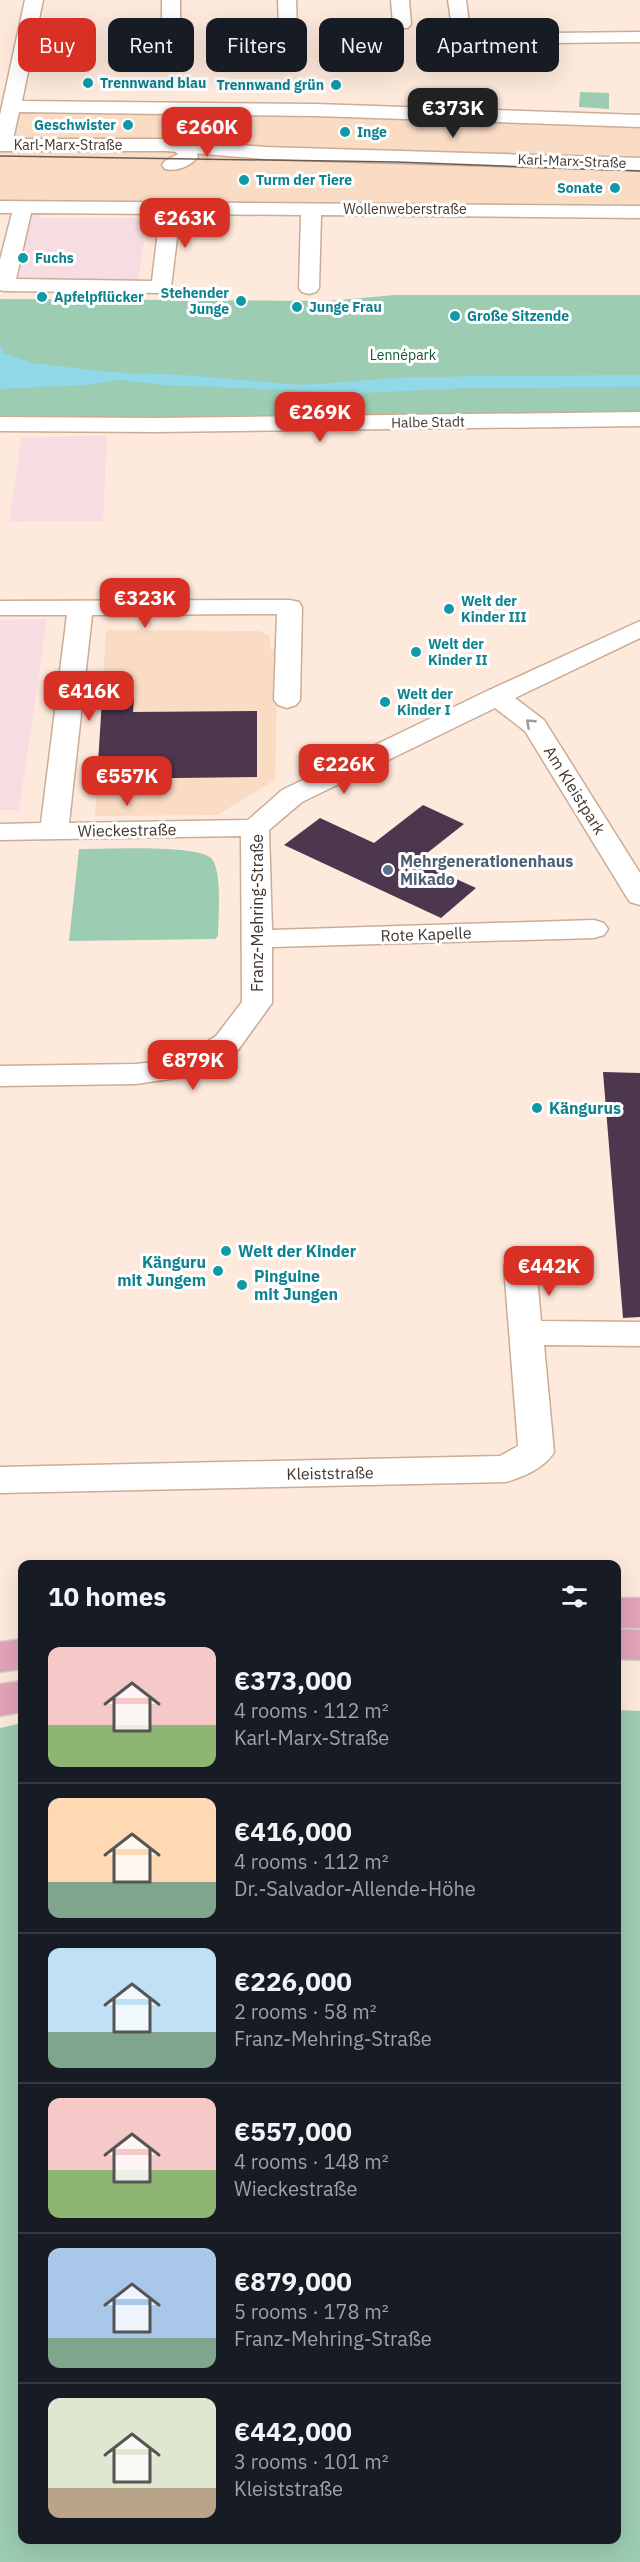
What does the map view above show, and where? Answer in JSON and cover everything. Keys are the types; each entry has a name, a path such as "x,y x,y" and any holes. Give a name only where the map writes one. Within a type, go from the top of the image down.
{"main road":[{"path":"621,1613 640,1613"},
{"path":"621,1644 640,1645"},
{"path":"0,1657 18,1655"},
{"path":"0,1700 18,1698"}],"street":[{"path":"1,144 12,106 9,69 34,0"},
{"path":"171,0 171,18"},
{"path":"457,0 462,34 472,39 640,37"},
{"path":"12,106 315,110 640,121"},
{"name":"Karl-Marx-Straße","path":"1,144 177,146 265,153 640,164"},
{"path":"172,165 188,157 188,152 177,146"},
{"name":"Karl-Marx-Straße","path":"151,166 262,163 640,175"},
{"name":"Wollenweberstraße","path":"0,207 640,212"},
{"path":"22,207 4,285 161,287 171,207"},
{"path":"309,288 311,208"},
{"name":"Halbe Stadt","path":"0,424 156,425 640,419"},
{"path":"0,608 290,607 287,700"},
{"path":"54,831 80,608"},
{"name":"Franz-Mehring-Straße","path":"0,1076 136,1074 186,1068 227,1043 257,1002 255,828 292,796 640,628"},
{"name":"Am Kleistpark","path":"496,696 535,726 640,896"},
{"name":"Wieckestraße","path":"0,832 255,828"},
{"name":"Rote Kapelle","path":"258,939 594,929"},
{"name":"Kleiststraße","path":"0,1480 506,1469 536,1452 520,1266"},
{"path":"526,1333 640,1334"}],"shaded area":[{"path":"0,110 346,114 640,124 640,210 0,200"},
{"path":"29,212 40,212 40,218 147,218 138,283 15,282"},
{"path":"107,435 103,521 9,522 21,438"},
{"path":"47,619 19,810 0,810 0,620"},
{"path":"106,630 259,631 270,636 270,649 278,649 275,780 217,815 95,816"}],"green space":[{"path":"580,92 609,93 609,109 579,107"},
{"name":"Lennépark","path":"395,295 640,295 640,411 116,420 0,419 0,299 328,301"},
{"path":"79,849 169,849 202,854 211,858 215,864 218,883 218,936 215,939 69,941"},
{"path":"621,1710 640,1711 640,2562 0,2562 0,1728 18,1724 18,2544 621,2544"}],"water":[{"path":"0,344 4,354 33,363 107,372 183,375 303,385 410,377 640,375 640,387 470,388 362,393 163,385 120,380 85,385 0,389"}],"building":[{"path":"134,699 133,712 257,711 257,777 97,779 102,700"},
{"name":"Mehrgenerationenhaus Mikado","path":"423,805 464,824 417,861 476,888 441,918 284,845 320,818 374,843"},
{"path":"603,1072 640,1073 640,1317 623,1318"}],"tram line":[{"path":"0,156 396,162 640,171"}],"place":[{"name":"Trennwand blau","path":"88,83"},
{"name":"Trennwand grün","path":"336,85"},
{"name":"Geschwister","path":"128,125"},
{"name":"Inge","path":"345,132"},
{"name":"Turm der Tiere","path":"244,180"},
{"name":"Sonate","path":"615,188"},
{"name":"Fuchs","path":"23,258"},
{"name":"Apfelpflücker","path":"42,297"},
{"name":"Stehender Junge","path":"241,301"},
{"name":"Junge Frau","path":"297,307"},
{"name":"Große Sitzende","path":"455,316"},
{"name":"Welt der Kinder III","path":"449,609"},
{"name":"Welt der Kinder II","path":"416,652"},
{"name":"Welt der Kinder I","path":"385,702"},
{"name":"Mehrgenerationenhaus Mikado","path":"388,870"},
{"name":"Kängurus","path":"537,1108"},
{"name":"Welt der Kinder","path":"226,1251"},
{"name":"Känguru mit Jungem","path":"218,1271"},
{"name":"Pinguine mit Jungen","path":"242,1285"}]}
